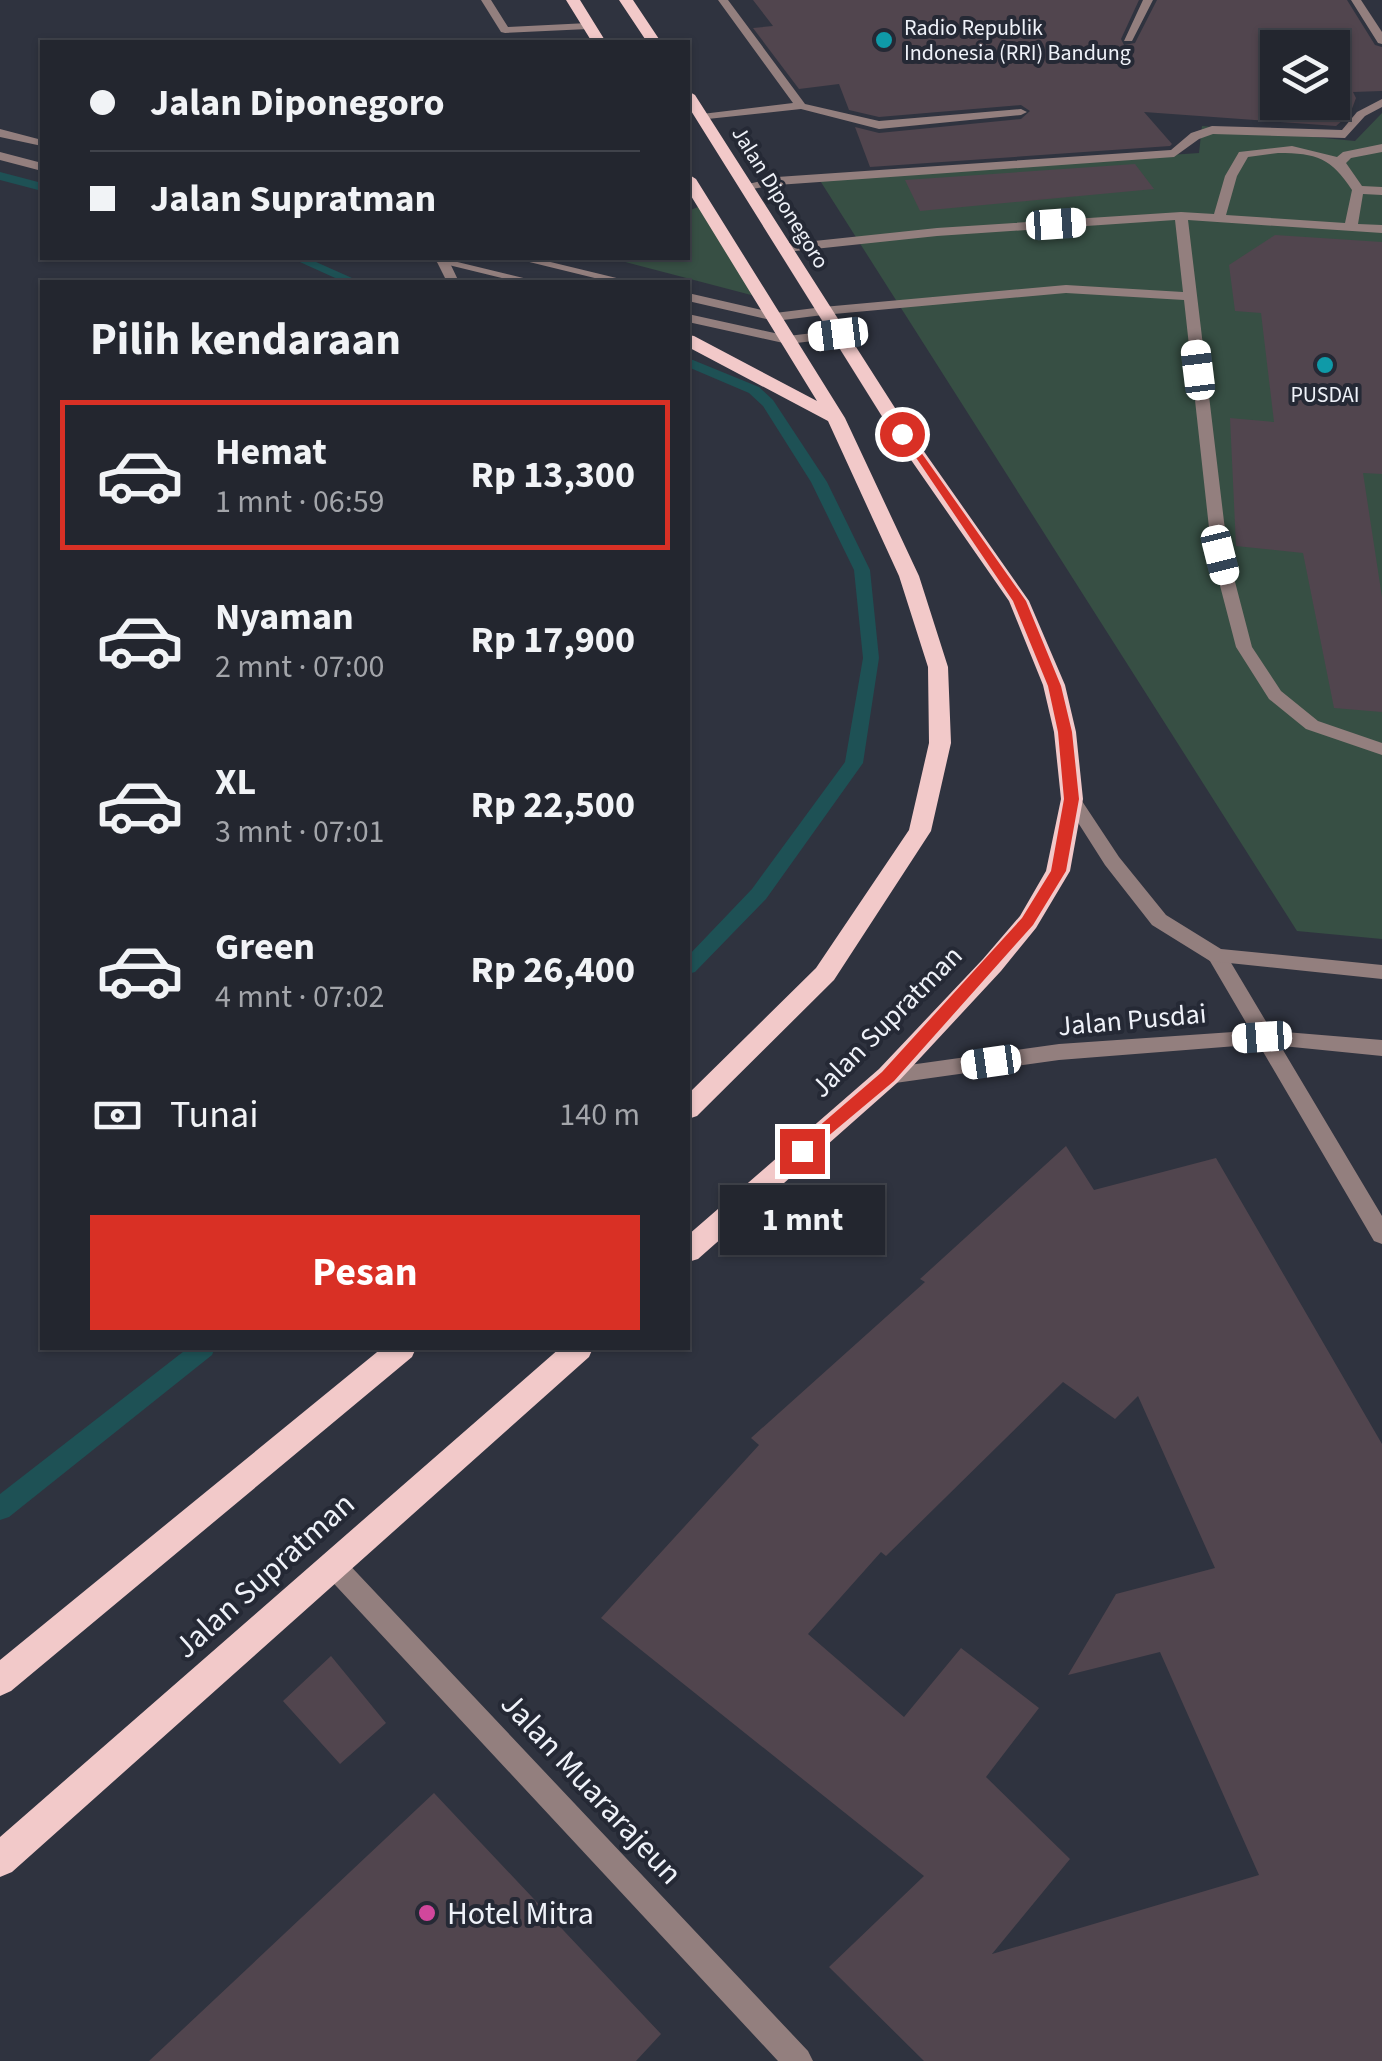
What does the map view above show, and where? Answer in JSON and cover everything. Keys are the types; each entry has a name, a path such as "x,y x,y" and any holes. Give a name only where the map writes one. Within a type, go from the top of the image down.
{"main road":[{"path":"573,0 598,40"},
{"path":"626,0 653,40"},
{"name":"Jalan Diponegoro","path":"690,98 902,434 1019,601 1054,686 1065,732 1072,799"},
{"path":"690,182 836,418 910,576 938,668 940,743 920,831 825,974 690,1105"},
{"path":"690,341 836,418"},
{"name":"Jalan Supratman","path":"690,1250 888,1076 1028,922 1058,871 1072,799"},
{"path":"0,1680 400,1350"},
{"name":"Jalan Supratman","path":"0,1860 577,1350"}],"street":[{"path":"486,0 504,30 588,26"},
{"path":"723,0 801,106"},
{"path":"1128,40 1148,0"},
{"path":"1356,0 1382,41"},
{"path":"746,186 1174,153 1195,136 1212,130 1345,134 1362,114 1382,102"},
{"path":"702,118 801,106 880,124 1022,112"},
{"path":"0,133 36,142"},
{"path":"1,157 36,142"},
{"path":"1338,163 1347,156 1382,148"},
{"path":"1219,219 1243,155 1280,150 1338,163 1358,190 1350,228"},
{"path":"1,157 40,167"},
{"path":"1358,190 1382,192"},
{"path":"1181,216 1220,555 1244,647 1275,695 1312,726 1382,749"},
{"path":"786,248 937,232 1181,216 1382,230"},
{"path":"435,260 524,280"},
{"path":"529,260 617,280"},
{"path":"444,262 453,280"},
{"path":"690,297 775,317 1066,289 1189,296"},
{"path":"690,318 788,340 838,334"},
{"name":"Jalan Pusdai","path":"1072,799 1112,862 1159,920 1217,956 1382,972"},
{"path":"1217,956 1382,1234"},
{"name":"Jalan Pusdai","path":"888,1076 1059,1052 1262,1037 1382,1048"},
{"name":"Jalan Muararajeun","path":"333,1565 798,2061"}],"green space":[{"path":"1382,113 1382,939 1297,931 819,179 1199,153 1202,126 1355,141"},
{"path":"703,205 755,296 618,260 690,260 690,210"}],"building":[{"path":"753,0 1139,0 1121,39 1124,45 1135,43 1157,0 1347,0 1375,45 1382,47 1382,91 1353,92 1356,98 1350,114 1350,30 1260,30 1260,120 1343,120 1336,126 1144,112 1170,146 870,167 855,127 879,133 1021,119 1030,111 1021,105 879,117 849,110 839,84 799,89 753,28 773,26"},
{"path":"1135,164 1154,189 920,211 905,180"},
{"name":"PUSDAI","path":"1275,235 1382,242 1382,474 1363,473 1382,597 1382,712 1334,708 1303,553 1236,546 1230,418 1274,422 1261,313 1235,311 1229,265"},
{"path":"1066,1146 1094,1190 1216,1158 1382,1444 1382,2061 924,2061 829,1967 924,1876 601,1618 759,1445 751,1438 925,1282 920,1279","holes":["1063,1382 1115,1419 1138,1396 1215,1568 1116,1594 1068,1675 1160,1652 1259,1875 992,1954 1070,1859 986,1777 1039,1708 961,1648 904,1717 808,1634 881,1552 886,1556"]},
{"path":"331,1656 386,1723 340,1764 283,1701"},
{"name":"Hotel Mitra","path":"434,1793 661,2034 636,2061 149,2061"}],"waterway":[{"path":"0,176 40,186"},
{"path":"302,260 349,280"},
{"path":"690,363 754,390 768,403 819,482 862,570 871,658 854,763 759,894 690,965"},
{"path":"0,1509 201,1350"}],"place":[{"name":"Radio Republik Indonesia (RRI) Bandung","path":"884,40"},
{"name":"PUSDAI","path":"1325,365"},
{"name":"Hotel Mitra","path":"427,1913"}],"route":[{"path":"802,1151 888,1076 1028,922 1058,871 1072,799 1065,732 1054,686 1019,601 902,434"}]}
